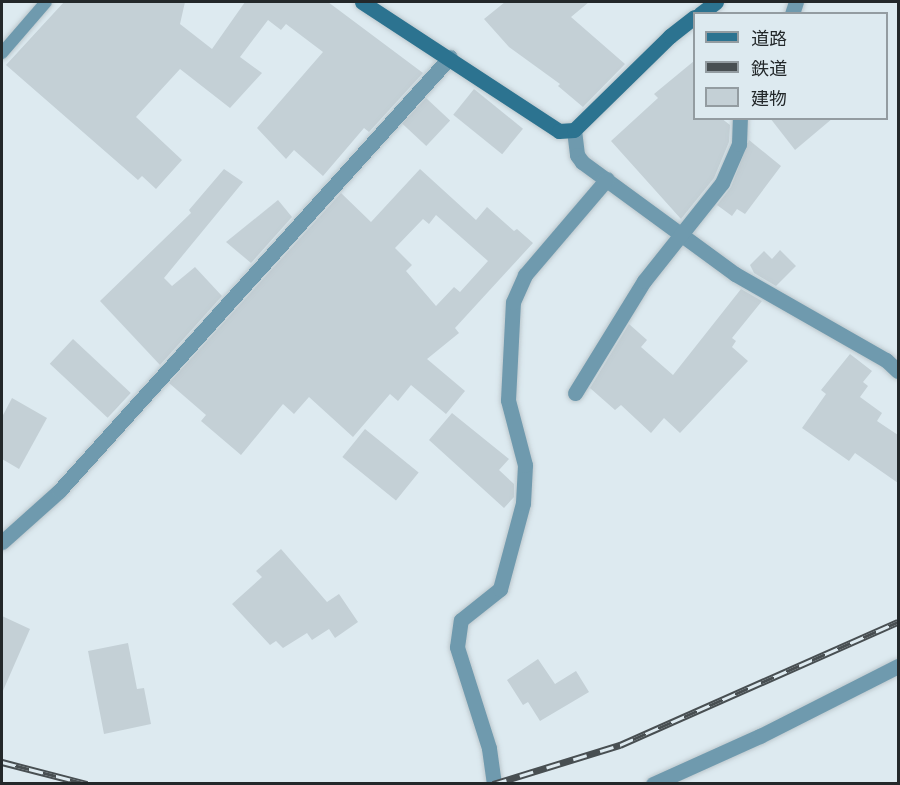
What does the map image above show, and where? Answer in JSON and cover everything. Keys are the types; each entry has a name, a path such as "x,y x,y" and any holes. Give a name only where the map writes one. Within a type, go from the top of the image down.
{"street":[{"path":"362,2 450,57 559,131 574,130 670,36 693,18"},
{"path":"703,12 716,2"},
{"path":"2,542 59,491 450,57"},
{"path":"576,393 619,316 681,233 722,183 739,144 740,120"},
{"path":"574,130 577,155 607,179 735,274 885,360 898,371"},
{"path":"494,783 489,748 457,647 461,620 500,589 524,503 525,465 508,400 513,302 525,274 607,179"},
{"path":"653,783 760,736 898,666"}],"lane":[{"path":"2,53 46,2"}],"building":[{"path":"64,2 185,2 180,24 212,49 245,2 328,2 423,73 369,132 364,128 323,176 294,150 286,159 257,128 323,52 286,24 281,30 268,20 240,57 262,73 230,108 180,69 136,117 182,160 156,189 142,176 138,180 6,65"},
{"path":"505,2 589,2 571,17 625,64 583,107 558,86 560,84 509,47 484,19"},
{"path":"693,62 693,120 724,120 730,125 729,142 714,178 681,219 611,141 658,98 654,94"},
{"path":"474,89 523,129 502,154 453,115"},
{"path":"426,98 450,121 426,146 402,124"},
{"path":"772,120 831,120 795,150"},
{"path":"749,140 781,166 745,214 737,209 732,216 717,205 731,187"},
{"path":"224,169 243,182 164,278 172,286 195,267 222,296 160,365 100,301 191,213 189,210"},
{"path":"420,169 476,220 487,207 514,231 517,229 533,243 455,328 459,333 427,359 465,391 446,414 411,385 398,401 390,394 353,437 309,397 294,414 283,404 241,455 201,421 206,415 169,383 341,193 371,222","holes":["436,215 488,261 460,292 454,287 436,306 406,271 412,265 395,248 423,219 429,224"]},
{"path":"278,200 292,217 251,263 226,242"},
{"path":"780,250 796,266 776,286 754,273 750,265 764,251 772,259"},
{"path":"741,289 762,301 732,338 736,341 732,347 748,361 680,433 664,418 651,433 621,405 615,410 590,388 629,324 647,340 641,347 673,375"},
{"path":"73,339 131,393 108,418 50,364"},
{"path":"850,354 872,371 863,382 868,386 860,397 882,413 877,421 898,435 898,483 855,453 849,461 802,428 826,394 821,390"},
{"path":"12,398 47,418 19,469 2,459 2,417"},
{"path":"452,413 509,459 499,470 514,484 514,497 504,508 429,440"},
{"path":"365,429 419,472 396,500 342,457"},
{"path":"281,549 327,602 339,594 358,622 335,638 329,629 312,640 307,633 283,648 276,641 270,645 232,604 262,577 256,571"},
{"path":"2,616 30,629 2,693"},
{"path":"128,643 137,689 144,688 151,724 104,734 88,651"},
{"path":"538,659 555,684 576,671 589,692 540,721 528,702 523,705 507,680"}],"railway":[{"path":"493,784 620,745 898,622"},
{"path":"2,762 87,784"}]}
